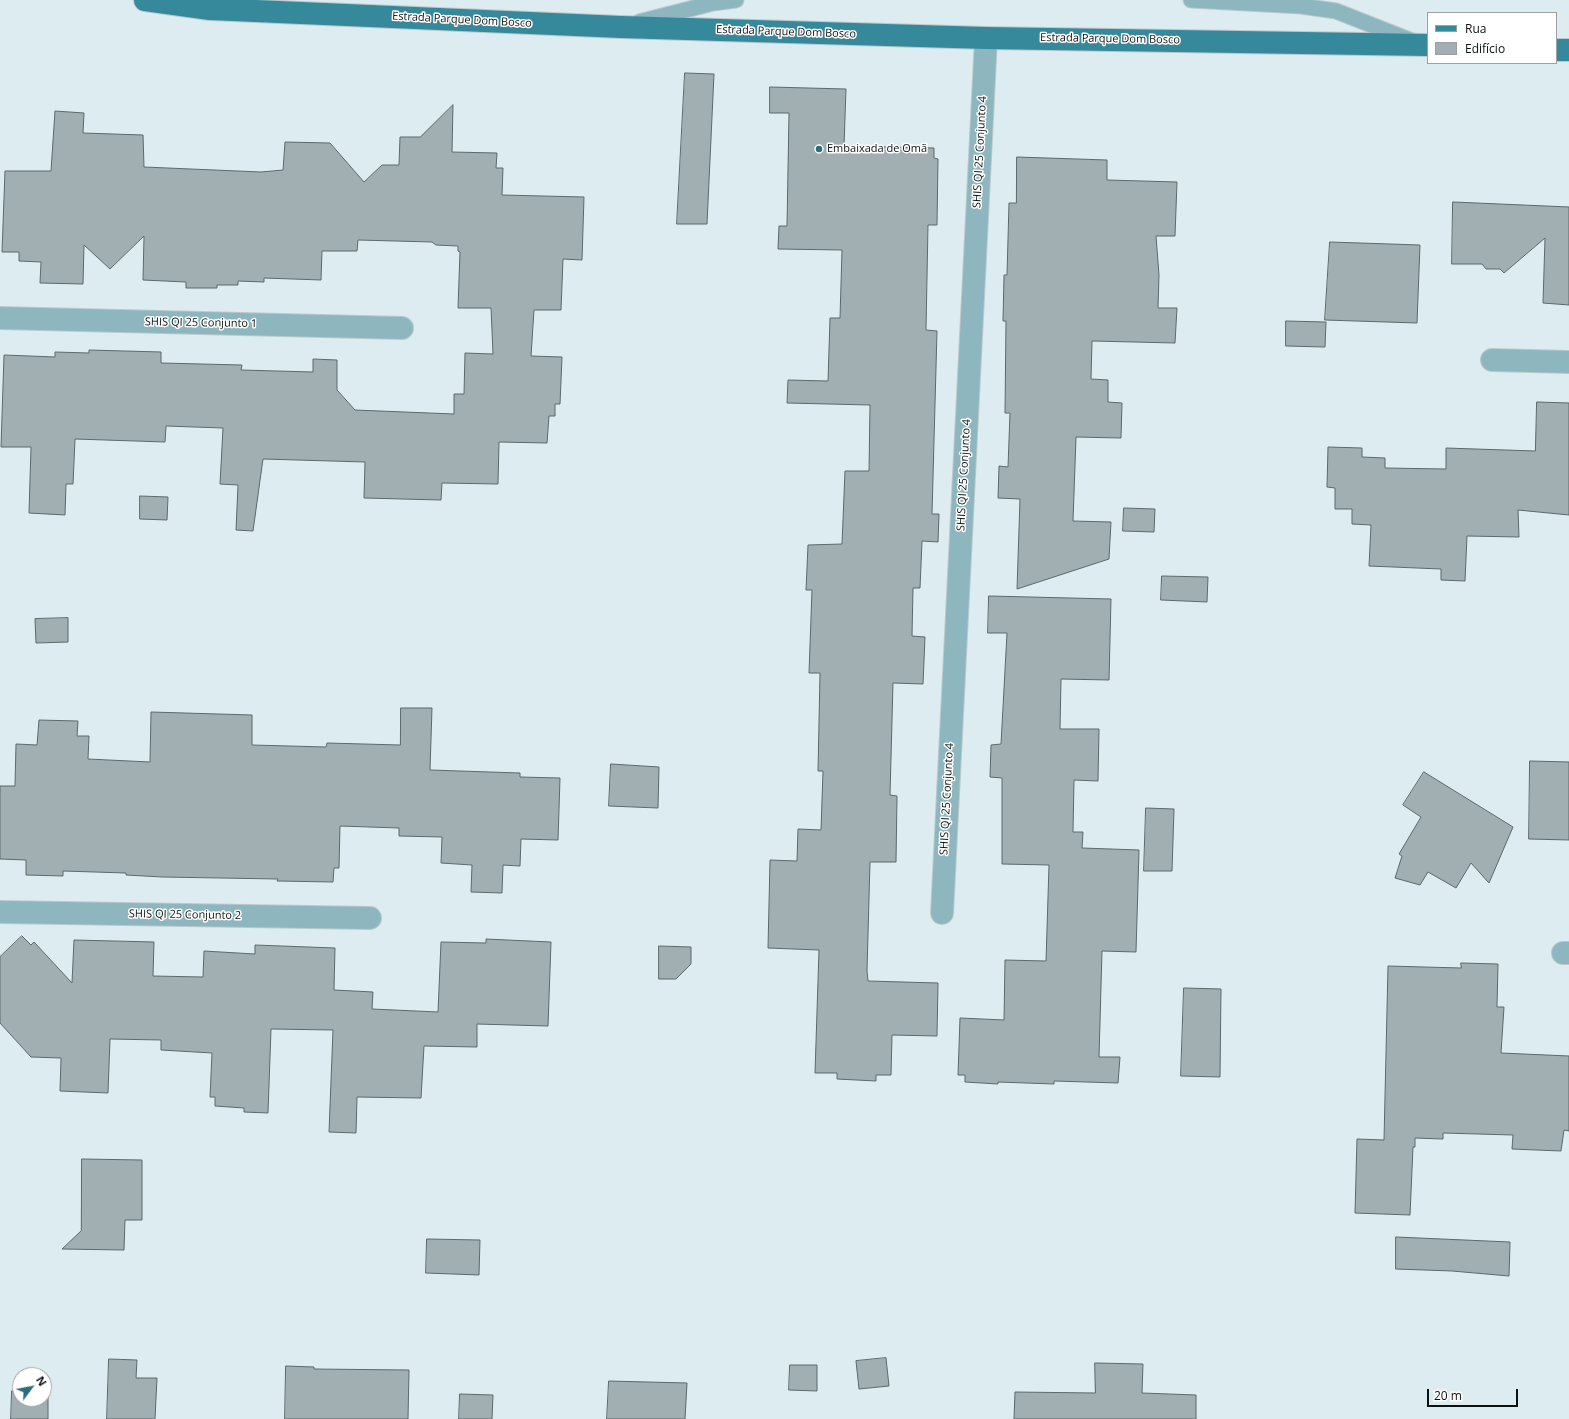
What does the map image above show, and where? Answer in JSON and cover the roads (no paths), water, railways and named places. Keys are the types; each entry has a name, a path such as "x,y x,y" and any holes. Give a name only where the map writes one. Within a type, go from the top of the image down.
{"main road":[{"name":"Estrada Parque Dom Bosco","path":"145,0 210,8 621,27 986,38 1424,44"},
{"path":"1557,50 1569,50"}],"street":[{"name":"SHIS QI 25 Conjunto 4","path":"942,913 986,38"},
{"name":"SHIS QI 25 Conjunto 1","path":"0,318 402,328"},
{"path":"1492,360 1569,362"},
{"name":"SHIS QI 25 Conjunto 2","path":"0,912 370,918"}],"lane":[{"path":"621,27 712,3 736,0"},
{"path":"1191,0 1301,6 1336,11 1424,44"}],"place":[{"name":"Embaixada de Omã","path":"819,149"}]}
